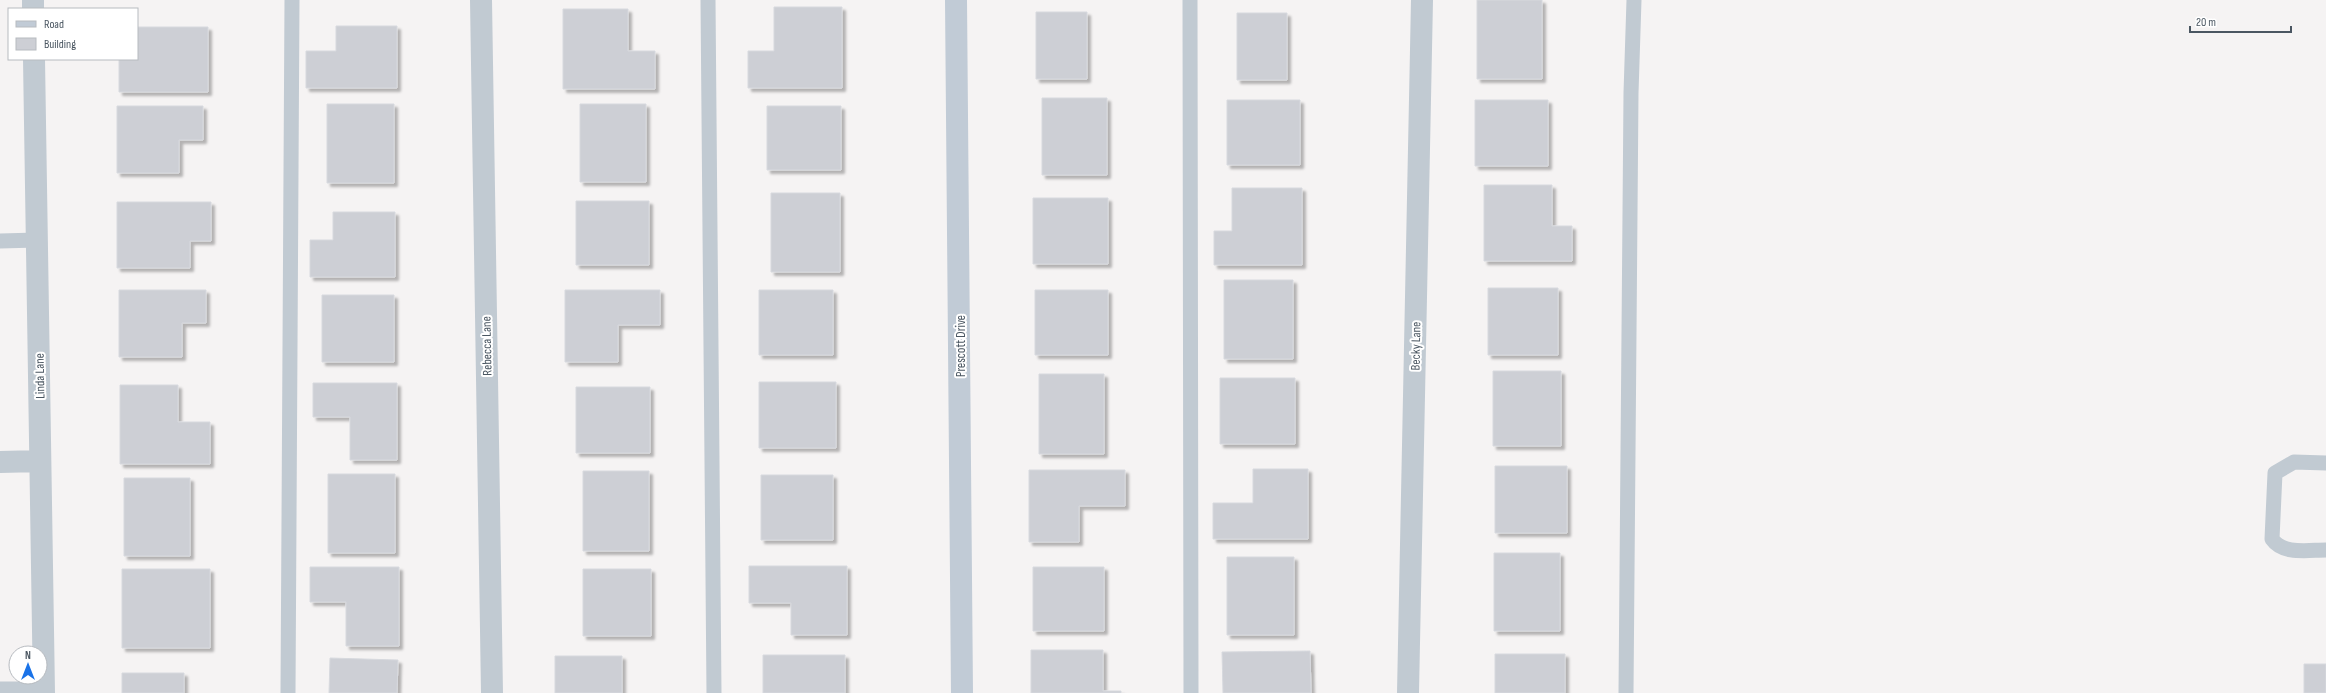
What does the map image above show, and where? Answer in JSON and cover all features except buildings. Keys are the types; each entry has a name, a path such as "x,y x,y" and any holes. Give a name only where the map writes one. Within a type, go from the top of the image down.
{"street":[{"name":"Rebecca Lane","path":"481,0 492,693"},
{"name":"Prescott Drive","path":"956,0 962,693"},
{"name":"Becky Lane","path":"1408,693 1422,0"},
{"name":"Linda Lane","path":"34,60 44,691"},
{"path":"0,462 40,461"}],"lane":[{"path":"288,693 292,0"},
{"path":"708,0 714,693"},
{"path":"1190,0 1191,693"},
{"path":"1626,693 1631,101 1634,0"},
{"path":"0,241 37,240"},
{"path":"2326,463 2294,462 2275,473 2272,539 2278,547 2287,549 2326,550"},
{"path":"0,689 44,691"}]}
